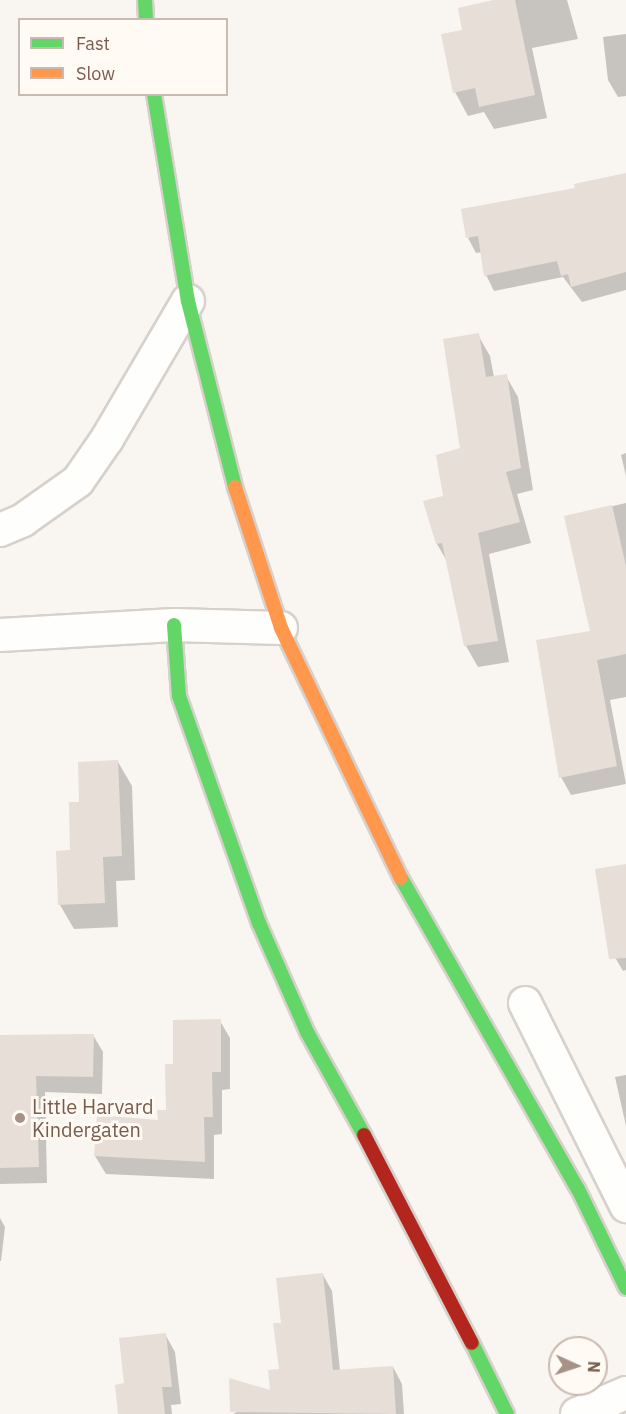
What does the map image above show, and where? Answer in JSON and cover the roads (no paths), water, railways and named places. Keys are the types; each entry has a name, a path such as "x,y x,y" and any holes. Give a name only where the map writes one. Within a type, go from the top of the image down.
{"street":[{"path":"145,0 146,18"},
{"path":"154,96 188,301 231,474 281,628 404,883 578,1189 626,1288"},
{"path":"0,530 23,520 78,481 107,439 188,301"},
{"path":"4,631 174,625 281,628"},
{"path":"174,625 179,696 260,923 307,1032 413,1225 507,1414"},
{"path":"525,1003 617,1169 626,1206"},
{"path":"578,1189 617,1169"},
{"path":"577,1414 626,1393"}],"place":[{"name":"Little Harvard Kindergaten","path":"20,1118"}]}
